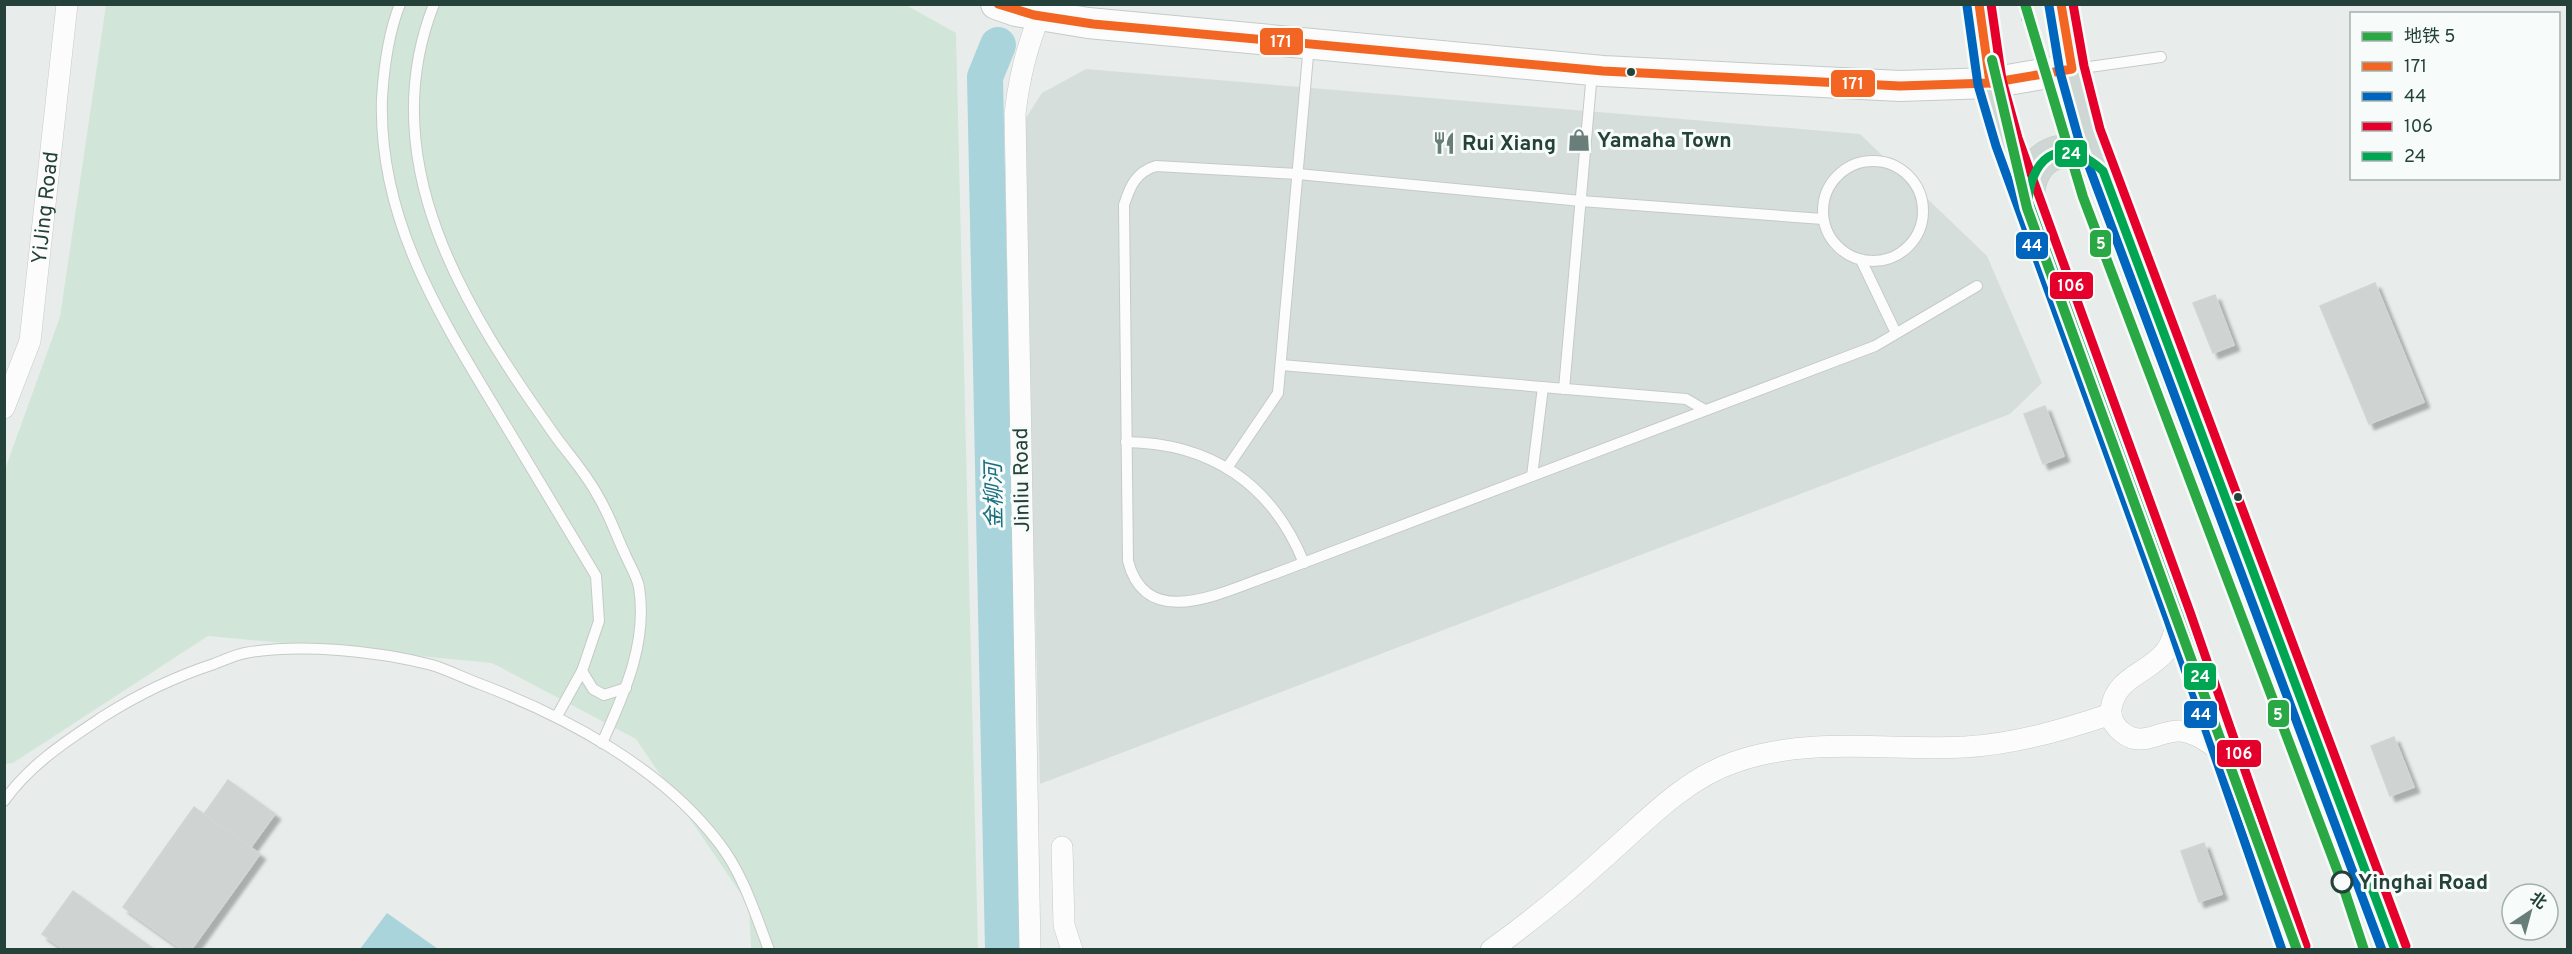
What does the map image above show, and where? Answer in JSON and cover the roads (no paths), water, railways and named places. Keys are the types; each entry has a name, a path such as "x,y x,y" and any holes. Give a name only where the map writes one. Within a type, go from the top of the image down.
{"main road":[{"path":"1979,4 1990,83 2007,142 2179,616 2295,950"},
{"path":"2048,11 2072,69 2089,133 2103,171 2395,950"},
{"path":"2028,200 2030,177 2036,167 2053,153 2076,151 2096,162 2103,171"}],"street":[{"name":"YiJing Road","path":"4,408 30,341 67,4"},
{"path":"996,4 1016,11 1131,28 1592,70 1900,86 1990,83 2072,69"},
{"name":"Jinliu Road","path":"1030,950 1015,114 1024,58 1040,15"},
{"path":"2179,616 2166,651 2151,665 2121,685 2113,700 2111,714 2116,727 2133,738 2148,739 2170,731 2181,731 2204,740 2228,756"},
{"path":"1491,950 1548,908 1673,798 1702,777 1734,762 1768,753 1807,748 1966,747 2019,741 2111,714"},
{"path":"1062,847 1064,925 1072,950"}],"lane":[{"path":"400,4 384,65 381,127 392,196 414,260 437,312 596,576 599,621 582,671 557,716"},
{"path":"434,4 426,24 415,69 413,125 422,186 443,246 466,297 515,380 598,496 639,585 641,630 627,688 602,743"},
{"path":"1227,468 1278,393 1309,44"},
{"path":"2072,69 2161,57"},
{"path":"1564,389 1592,70"},
{"path":"1872,160 1884,162 1906,173 1920,192 1923,204 1922,222 1915,239 1897,255 1874,261 1850,256 1832,240 1823,219 1823,205 1831,183 1849,166 1872,160"},
{"path":"1823,219 1581,201 1298,174 1156,166 1142,172 1129,188 1124,205 1128,561 1132,578 1144,593 1162,602 1182,602 1208,596 1304,563 1875,346 1977,286"},
{"path":"1861,260 1896,333"},
{"path":"1281,365 1686,399 1705,410"},
{"path":"1532,476 1543,387"},
{"path":"1126,442 1168,445 1189,450 1227,468 1244,480 1274,508 1291,534 1304,563"},
{"path":"4,801 13,788 55,748 127,702 172,678 245,653 320,648 372,654 433,666 557,716 602,743 673,793 720,844 745,887 769,950"},
{"path":"582,671 592,689 604,696 627,688"}],"water":[{"path":"387,913 438,949 360,949"}],"waterway":[{"name":"金柳河","path":"998,45 985,77 1003,950"}],"metro line":[{"name":"5","path":"2025,4 2083,197 2341,880 2364,950"},
{"name":"5","path":"1992,60 2027,208 2297,950"}],"place":[{"name":"Yamaha Town","path":"1579,140"},
{"name":"Rui Xiang","path":"1444,143"},
{"name":"Yinghai Road","path":"2342,882"}]}
